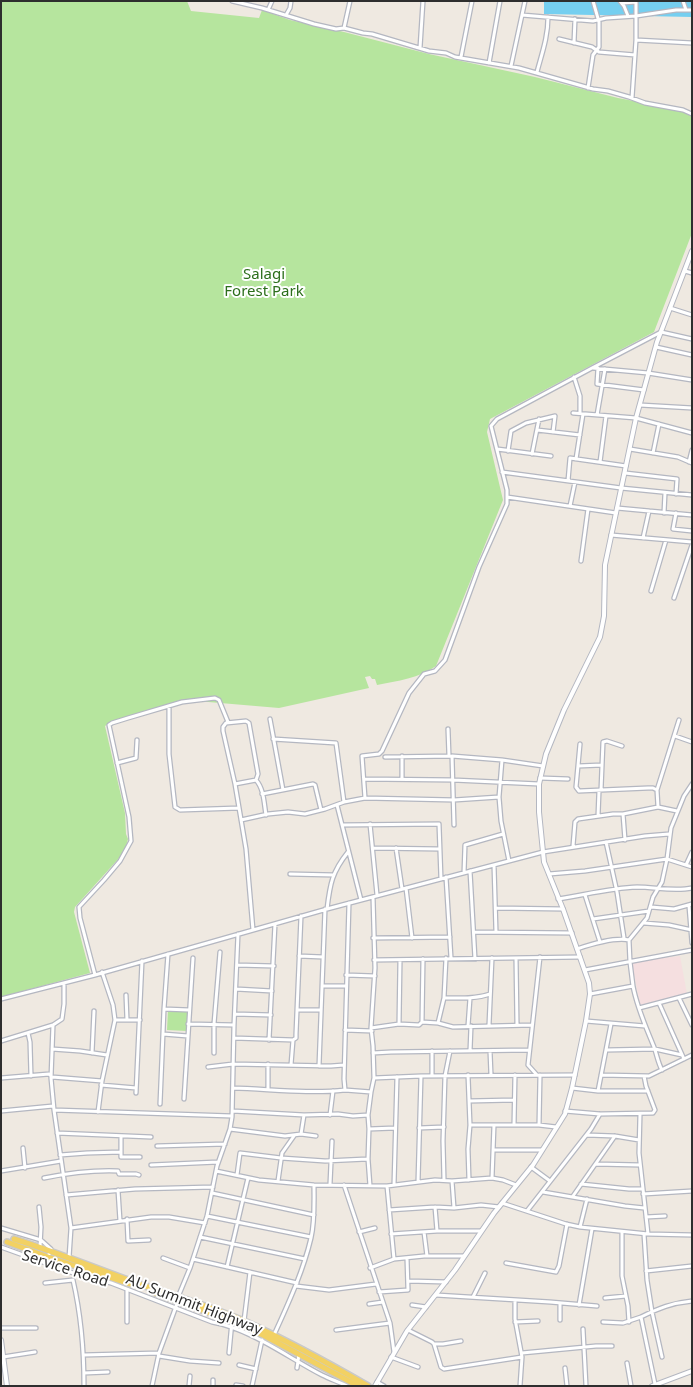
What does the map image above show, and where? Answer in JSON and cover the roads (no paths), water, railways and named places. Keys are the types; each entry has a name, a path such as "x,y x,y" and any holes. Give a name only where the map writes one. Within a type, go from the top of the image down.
{"main road":[{"name":"AU Summit Highway","path":"16,1240 40,1247 244,1322 368,1386"},
{"name":"AU Summit Highway","path":"8,1242 48,1257 178,1299 231,1324 263,1335 358,1386"}],"street":[{"path":"232,1 336,29 344,28 396,40 455,57 537,72 588,88 608,91 645,103 683,110 692,114"},
{"path":"268,10 272,1"},
{"path":"286,15 291,1"},
{"path":"344,28 350,1"},
{"path":"420,48 423,1"},
{"path":"461,57 472,1"},
{"path":"489,62 500,1"},
{"path":"511,66 524,1"},
{"path":"588,88 593,55 599,47 598,20 593,1"},
{"path":"628,16 621,2 636,1 636,40 632,98"},
{"path":"684,1 686,10"},
{"path":"522,15 598,20 676,10 692,10"},
{"path":"537,72 546,42 548,17"},
{"path":"574,43 576,19"},
{"path":"559,39 592,47 599,52 635,55"},
{"path":"636,40 692,43"},
{"path":"384,1386 376,1384 408,1330 531,1167 566,1112 590,994 585,970 548,874 543,852 539,812 539,784 546,754 564,710 600,637 604,616 605,565 636,418 661,332 692,251"},
{"path":"684,271 692,273"},
{"path":"670,308 692,314"},
{"path":"366,798 362,756 374,756 382,751 409,693 424,674 435,671 445,660 479,567 506,504 507,490 491,426 494,422 574,377 661,332 692,339"},
{"path":"656,347 692,355"},
{"path":"592,368 648,373 692,380"},
{"path":"598,368 597,384 644,390"},
{"path":"597,415 605,369"},
{"path":"574,377 580,396 582,414 576,459"},
{"path":"640,404 692,408"},
{"path":"573,413 636,418 692,433"},
{"path":"508,451 511,431 526,423 555,416 553,432"},
{"path":"600,462 606,416"},
{"path":"532,454 539,419"},
{"path":"653,453 659,424"},
{"path":"537,430 580,435"},
{"path":"497,449 551,456"},
{"path":"630,449 678,457 690,463 692,450"},
{"path":"568,481 570,458 626,466"},
{"path":"502,472 621,488 692,495"},
{"path":"624,473 677,480 676,494"},
{"path":"570,506 576,482"},
{"path":"664,513 665,493"},
{"path":"507,497 588,509 649,511 692,515"},
{"path":"581,561 588,509"},
{"path":"643,538 649,511"},
{"path":"676,513 673,529 692,531"},
{"path":"611,535 692,543 674,598"},
{"path":"651,591 666,540"},
{"path":"95,975 78,909 120,861 131,841 129,817 109,727 110,724 182,702 218,699 228,722"},
{"path":"169,706 169,754 174,806 180,810 239,808"},
{"path":"270,719 282,790"},
{"path":"658,808 657,790 679,720"},
{"path":"253,930 246,849 223,728 224,724 246,721 249,723 258,774 256,780"},
{"path":"448,729 453,780 454,826"},
{"path":"675,736 692,742"},
{"path":"273,739 336,743 344,802"},
{"path":"117,763 136,758 137,740"},
{"path":"598,816 602,745 604,741 622,746"},
{"path":"580,744 577,790 600,791 653,788 657,790"},
{"path":"402,756 402,779"},
{"path":"385,757 450,756 502,760 542,766"},
{"path":"502,760 501,821 509,861"},
{"path":"578,766 602,765"},
{"path":"540,778 568,779"},
{"path":"364,779 453,780 539,784"},
{"path":"235,784 256,780"},
{"path":"256,780 261,786 266,815"},
{"path":"262,794 314,784 321,810"},
{"path":"662,1070 656,1050 644,1026 633,986 629,940 647,918 653,897 662,882 667,859 670,828 684,796 692,784"},
{"path":"241,820 288,812 305,814 344,802 366,798 454,800 500,797"},
{"path":"337,805 361,900"},
{"path":"573,846 576,820 578,819 658,808 677,811"},
{"path":"624,814 625,840"},
{"path":"370,824 377,896"},
{"path":"342,825 437,824 440,826 441,879"},
{"path":"659,835 670,828"},
{"path":"464,873 465,845 504,834"},
{"path":"1,999 95,975 326,909 543,852 573,846 669,834"},
{"path":"606,842 624,938"},
{"path":"373,848 439,848"},
{"path":"396,848 412,938"},
{"path":"319,1066 326,909 331,882 340,862 348,851"},
{"path":"686,865 692,852"},
{"path":"548,874 585,871 667,859 692,867"},
{"path":"494,865 496,932"},
{"path":"470,871 475,959"},
{"path":"290,874 334,875"},
{"path":"438,1023 444,998 450,938 446,877"},
{"path":"558,899 637,887 658,889 692,888"},
{"path":"585,895 600,942"},
{"path":"370,1186 368,1115 370,1092 374,1078 371,1030 375,976 373,897"},
{"path":"345,1090 344,1065 349,903"},
{"path":"593,919 620,916 650,909 674,909 690,905 692,943"},
{"path":"496,908 563,909"},
{"path":"291,1065 293,1040 296,1038 301,916"},
{"path":"644,923 692,930"},
{"path":"269,1040 275,924"},
{"path":"474,932 572,933"},
{"path":"152,1386 159,1354 205,1223 218,1162 230,1129 233,1111 238,934"},
{"path":"373,938 450,938"},
{"path":"577,948 624,938 629,940"},
{"path":"585,970 692,950"},
{"path":"214,1053 214,1024 220,952"},
{"path":"160,1104 168,954"},
{"path":"299,956 323,957"},
{"path":"526,1075 540,957"},
{"path":"374,960 580,957"},
{"path":"184,1099 193,958"},
{"path":"490,1025 492,958"},
{"path":"516,958 517,1025"},
{"path":"422,1022 424,959"},
{"path":"399,1024 400,960"},
{"path":"136,1093 142,961"},
{"path":"237,965 274,966"},
{"path":"98,1112 101,1083 115,1020 113,1005 102,972"},
{"path":"346,974 375,976"},
{"path":"1,1041 53,1026 62,1019 64,983"},
{"path":"322,986 346,986"},
{"path":"590,994 633,986"},
{"path":"236,989 272,991"},
{"path":"444,998 483,997 490,994"},
{"path":"639,1008 692,994"},
{"path":"126,995 127,1020"},
{"path":"470,998 470,1051"},
{"path":"678,998 692,1026"},
{"path":"659,1003 684,1059"},
{"path":"164,1009 189,1010"},
{"path":"297,1010 320,1010"},
{"path":"92,1053 94,1011"},
{"path":"235,1014 271,1015"},
{"path":"115,1020 140,1020"},
{"path":"586,1021 644,1026"},
{"path":"345,1030 371,1030 399,1024 418,1025 422,1022 438,1023 453,1027 532,1025"},
{"path":"188,1024 234,1025"},
{"path":"598,1091 611,1024"},
{"path":"53,1026 51,1076 70,1228 69,1258"},
{"path":"28,1033 31,1076"},
{"path":"163,1034 188,1036"},
{"path":"234,1038 293,1040"},
{"path":"52,1049 107,1055"},
{"path":"373,1053 530,1050"},
{"path":"606,1050 656,1050 682,1054"},
{"path":"432,1051 432,1076"},
{"path":"444,1180 445,1076 450,1051"},
{"path":"490,1051 491,1075"},
{"path":"600,1075 649,1076 692,1055"},
{"path":"208,1067 233,1064 344,1065"},
{"path":"268,1064 268,1089"},
{"path":"528,1065 538,1075 539,1125"},
{"path":"1,1078 49,1074 52,1077 136,1088"},
{"path":"468,1075 470,1125 468,1149 469,1180"},
{"path":"514,1125 515,1075"},
{"path":"374,1078 396,1076 575,1075"},
{"path":"394,1185 396,1076"},
{"path":"418,1182 421,1076"},
{"path":"566,1112 600,1114 653,1113 655,1110 644,1076"},
{"path":"233,1088 370,1092"},
{"path":"572,1088 598,1091 648,1091"},
{"path":"330,1115 333,1091"},
{"path":"469,1101 514,1100"},
{"path":"1,1110 54,1108 98,1112 232,1116"},
{"path":"233,1111 304,1115 368,1115"},
{"path":"527,1211 587,1135 600,1114"},
{"path":"640,1114 638,1140 646,1217 646,1271 652,1312 662,1357"},
{"path":"302,1134 304,1115"},
{"path":"470,1125 539,1125 556,1127"},
{"path":"492,1178 494,1125"},
{"path":"419,1128 444,1127"},
{"path":"369,1129 395,1128"},
{"path":"230,1129 284,1136 302,1134 316,1136"},
{"path":"57,1133 151,1137"},
{"path":"278,1182 282,1153 295,1135"},
{"path":"587,1135 615,1136 638,1140"},
{"path":"120,1136 120,1157 140,1157"},
{"path":"573,1196 615,1136"},
{"path":"330,1184 332,1140"},
{"path":"157,1146 225,1144"},
{"path":"23,1148 25,1168"},
{"path":"493,1150 542,1150"},
{"path":"60,1155 121,1152"},
{"path":"237,1175 240,1154 325,1161 368,1159"},
{"path":"1,1171 61,1161"},
{"path":"150,1165 218,1162"},
{"path":"596,1164 640,1165"},
{"path":"531,1167 550,1181"},
{"path":"44,1178 100,1170 138,1175"},
{"path":"216,1171 278,1182 314,1184 387,1186 444,1180 492,1178 516,1185"},
{"path":"228,1267 248,1178"},
{"path":"452,1181 454,1208"},
{"path":"273,1336 296,1285 311,1238 314,1215 314,1184"},
{"path":"581,1184 643,1191 692,1191"},
{"path":"344,1185 370,1268 390,1323 394,1352"},
{"path":"387,1186 394,1259"},
{"path":"66,1195 118,1190 213,1187"},
{"path":"118,1190 120,1221"},
{"path":"543,1192 644,1208"},
{"path":"212,1193 314,1215"},
{"path":"580,1227 587,1199"},
{"path":"502,1203 580,1227 646,1234 692,1235"},
{"path":"389,1210 436,1207 454,1208 481,1205 499,1207"},
{"path":"39,1207 40,1247"},
{"path":"436,1207 437,1231"},
{"path":"70,1228 151,1216 205,1223"},
{"path":"207,1216 311,1238"},
{"path":"646,1217 665,1216"},
{"path":"127,1219 128,1241 149,1240"},
{"path":"506,1263 556,1272 559,1266 567,1224"},
{"name":"Service Road","path":"1,1228 41,1240"},
{"path":"359,1232 375,1228"},
{"path":"579,1305 592,1229"},
{"path":"391,1234 481,1231"},
{"path":"424,1232 427,1256"},
{"path":"622,1232 622,1276 629,1322"},
{"path":"200,1237 304,1259"},
{"path":"39,1261 48,1257 51,1248 41,1240"},
{"name":"Service Road","path":"1,1246 73,1273 176,1307 212,1322 231,1324 347,1386"},
{"path":"370,1268 394,1259 427,1256 464,1256"},
{"path":"163,1258 190,1268"},
{"path":"379,1292 408,1290 407,1258"},
{"path":"193,1259 296,1285 329,1290 376,1284"},
{"path":"646,1271 692,1266"},
{"path":"244,1322 250,1272"},
{"path":"473,1298 484,1273"},
{"path":"45,1283 73,1280 82,1331 84,1386"},
{"path":"409,1281 446,1282"},
{"path":"127,1322 128,1283"},
{"path":"436,1295 598,1306"},
{"path":"604,1298 626,1296"},
{"path":"515,1300 515,1322 522,1355 520,1386"},
{"path":"369,1304 383,1302"},
{"path":"603,1322 629,1322 674,1303 692,1302"},
{"path":"560,1303 560,1320"},
{"path":"412,1305 426,1307"},
{"path":"641,1317 653,1385 692,1370"},
{"path":"515,1322 538,1321"},
{"path":"336,1330 390,1323"},
{"path":"229,1353 231,1324"},
{"path":"1,1328 36,1328"},
{"path":"583,1329 586,1386"},
{"path":"408,1330 434,1344 461,1341"},
{"path":"252,1386 263,1335"},
{"path":"1,1340 3,1367 7,1386"},
{"path":"434,1344 440,1367 444,1369 522,1355 612,1346"},
{"path":"3,1357 35,1352"},
{"path":"84,1355 159,1354 190,1361 219,1363"},
{"path":"297,1368 299,1354"},
{"path":"391,1357 418,1367"},
{"path":"627,1363 631,1386"},
{"path":"240,1365 256,1369"},
{"path":"565,1368 567,1386"},
{"path":"84,1373 108,1372"},
{"path":"189,1386 190,1376"},
{"path":"213,1386 214,1380"},
{"path":"236,1385 243,1386"}],"water":[{"path":"544,1 692,1 692,17 544,14"}],"park label":[{"name":"Salagi Forest Park","path":"264,284"}]}
